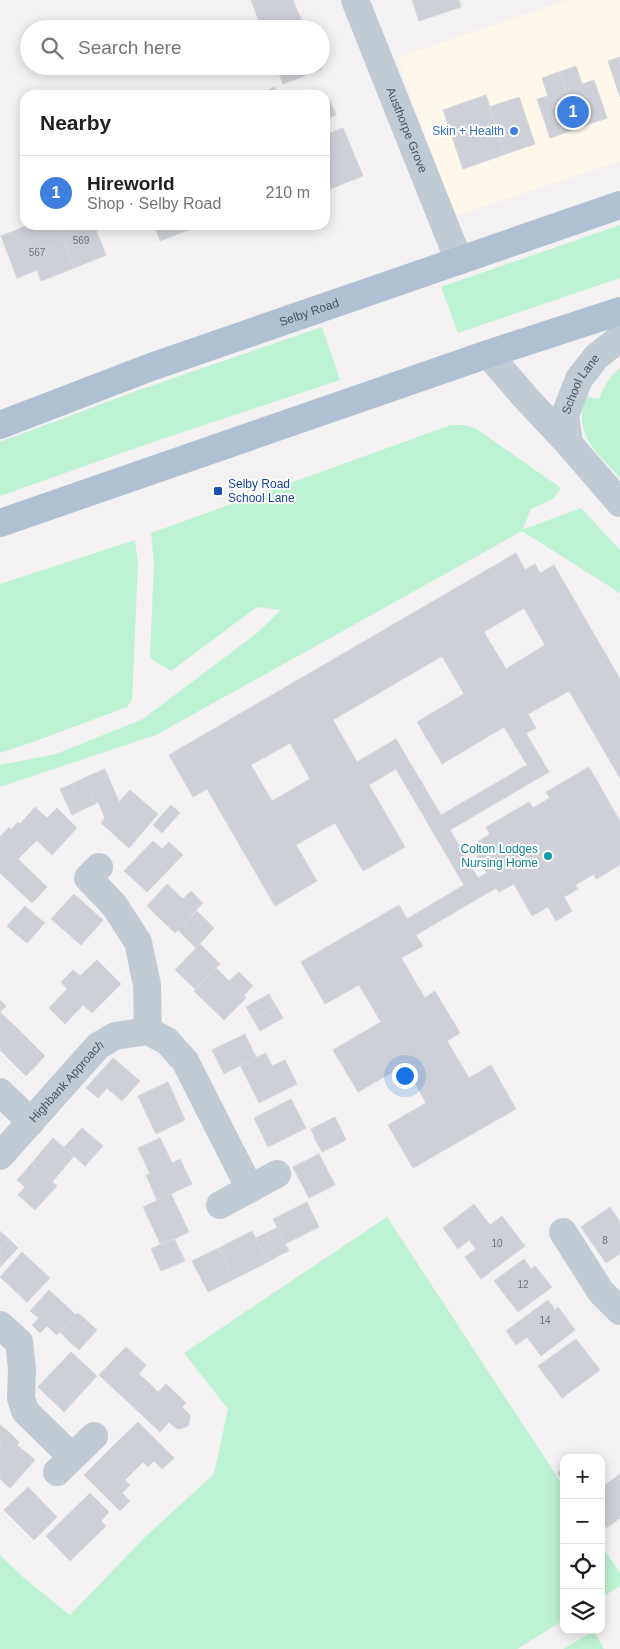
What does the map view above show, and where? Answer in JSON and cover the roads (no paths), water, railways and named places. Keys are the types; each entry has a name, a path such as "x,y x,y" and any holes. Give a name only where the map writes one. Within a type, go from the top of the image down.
{"main road":[{"name":"Selby Road","path":"0,425 151,367 620,205"},
{"path":"0,523 488,354 620,311"}],"street":[{"name":"Austhorpe Grove","path":"355,0 459,261"},
{"name":"School Lane","path":"569,444 565,416 579,379 596,357 620,338"},
{"name":"School Lane","path":"488,354 620,503"},
{"path":"98,867 88,878 114,905 138,942 147,985 148,1031 167,1041 185,1061 250,1189"},
{"name":"Highbank Approach","path":"0,1156 98,1046 115,1036 148,1031"},
{"path":"0,1092 31,1122"},
{"path":"220,1205 277,1174"},
{"path":"563,1232 601,1292 620,1311"},
{"path":"0,1325 19,1342 22,1369 21,1398 25,1411 64,1465 94,1436"}],"place":[{"name":"Hireworld","path":"573,112"},
{"name":"Skin + Health","path":"514,131"},
{"name":"Selby Road School Lane","path":"218,491"},
{"name":"Colton Lodges Nursing Home","path":"548,856"}]}
